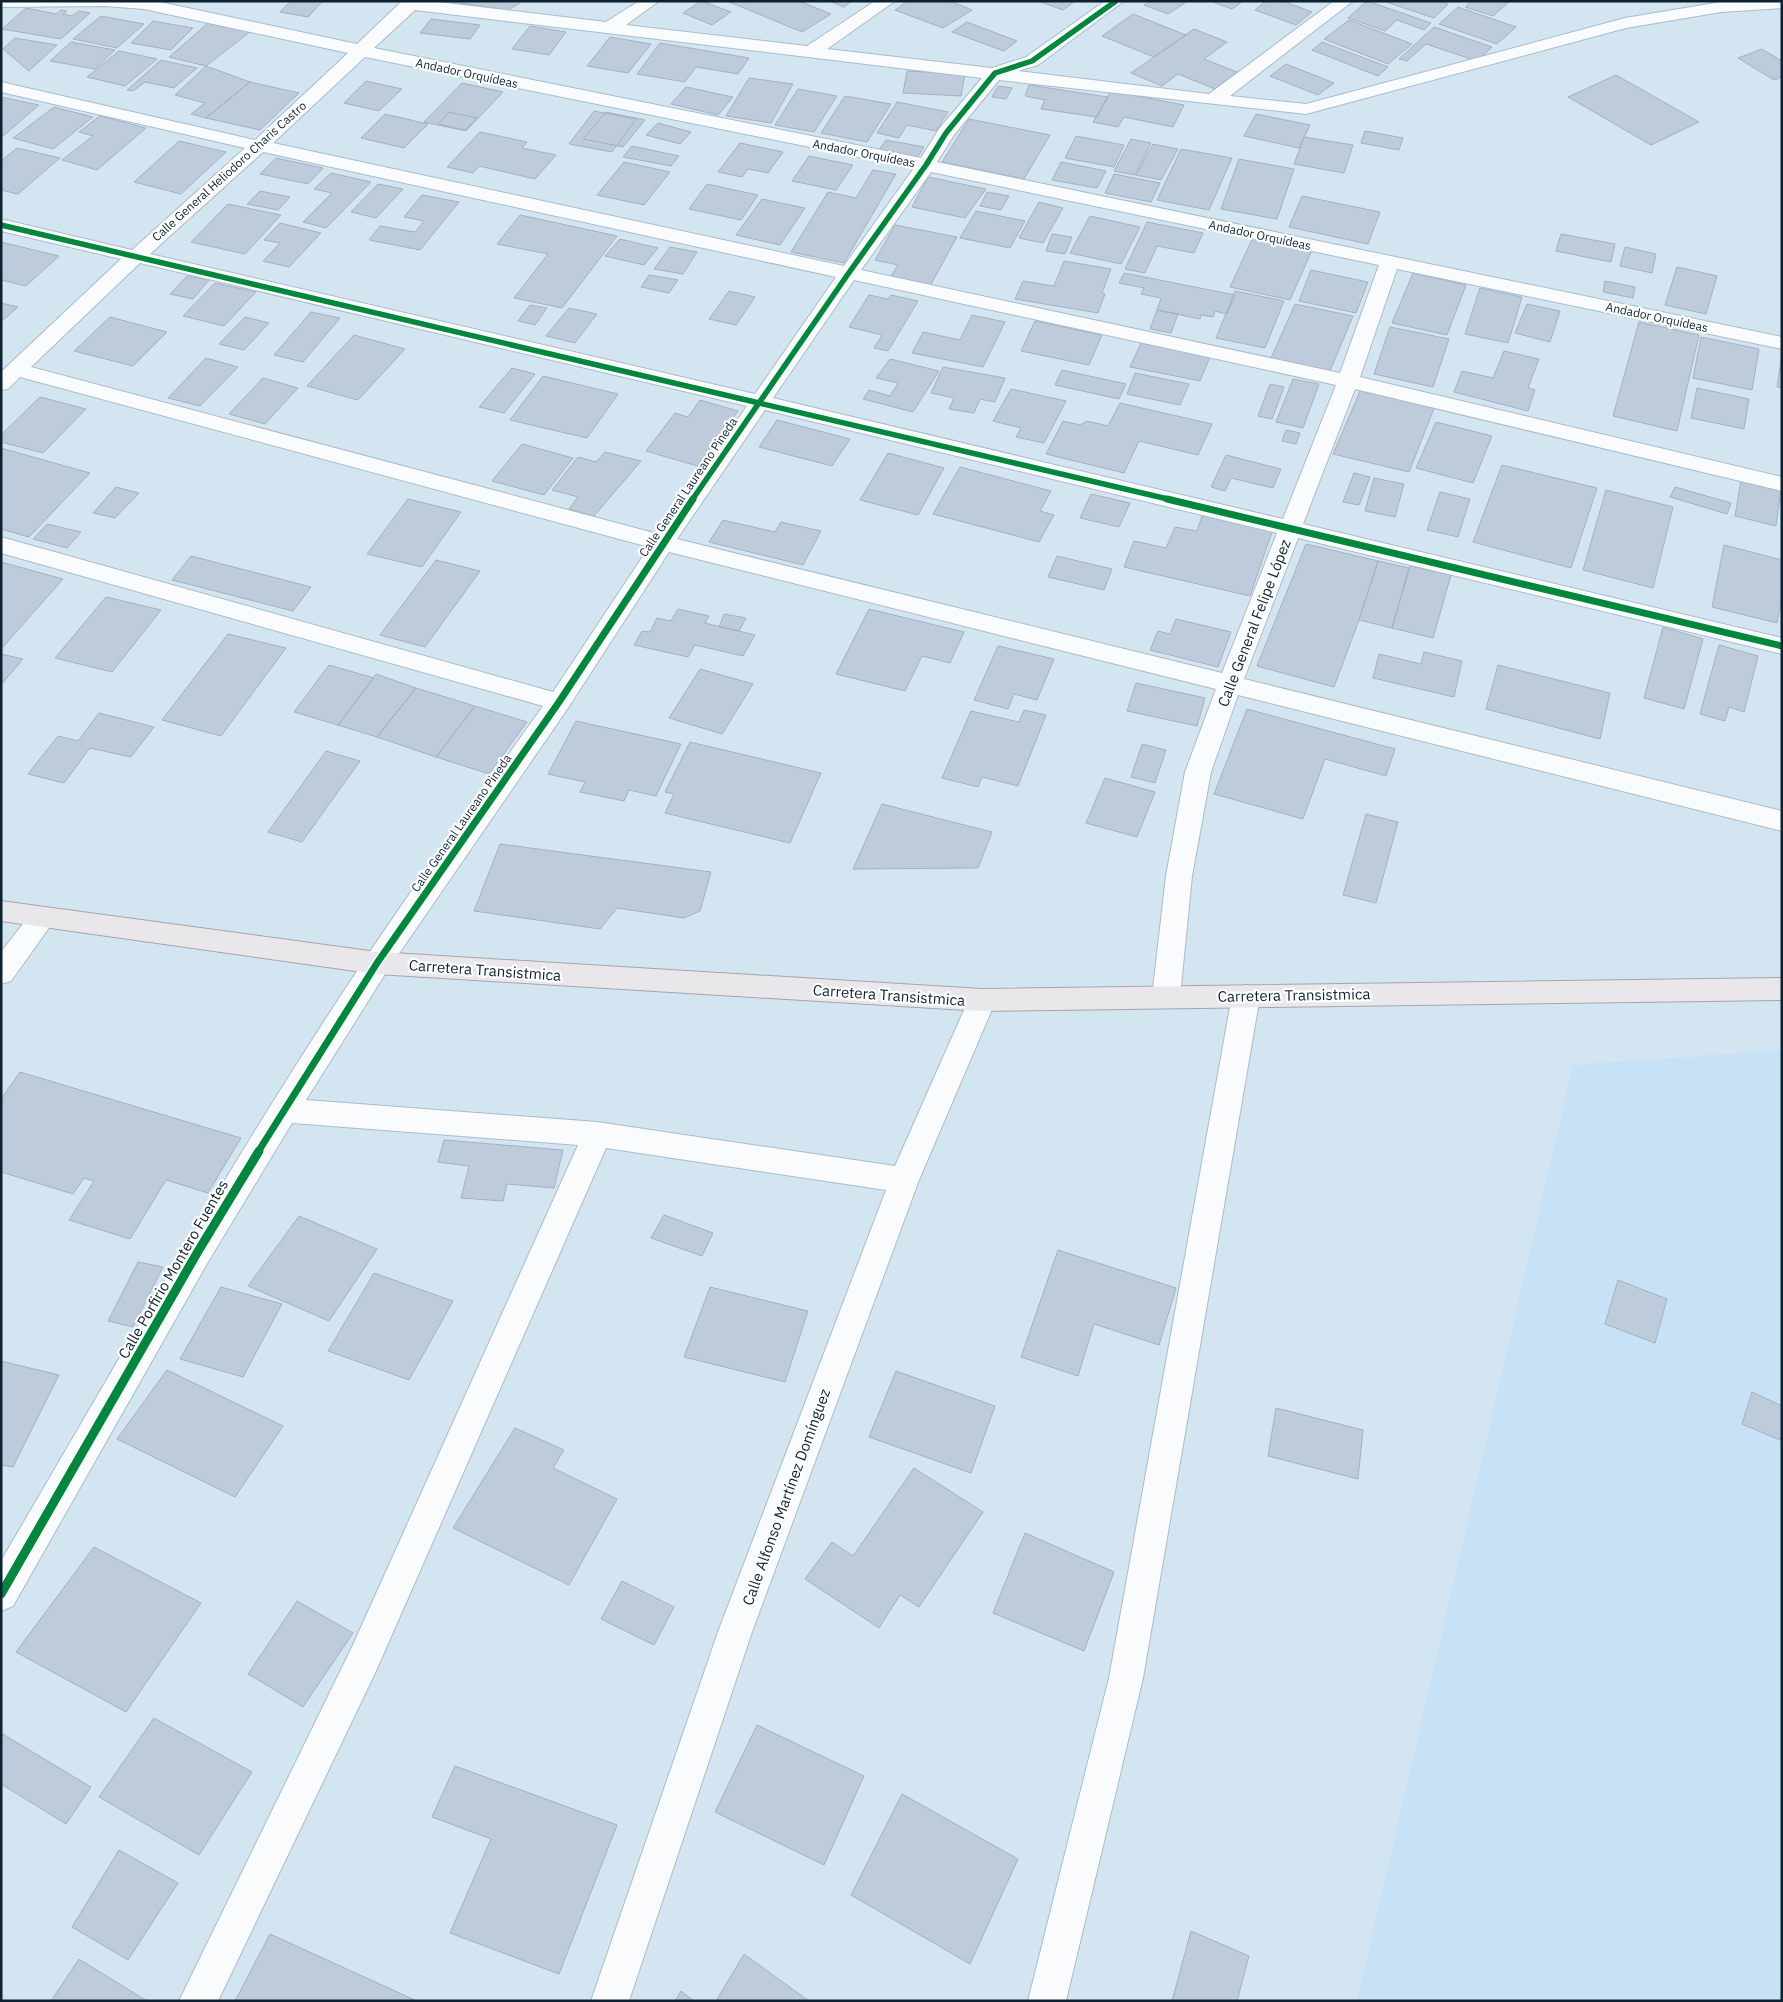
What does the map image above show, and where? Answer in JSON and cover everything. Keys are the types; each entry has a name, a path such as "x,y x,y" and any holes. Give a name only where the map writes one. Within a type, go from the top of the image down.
{"main road":[{"name":"Carretera Transistmica","path":"1,911 377,963 982,1000 1782,990"}],"street":[{"name":"Andador Orquídeas","path":"1,2 105,1 144,4 447,70 926,165 1782,343"},
{"path":"607,29 651,1"},
{"path":"812,51 887,1"},
{"path":"995,73 1032,61 1116,1"},
{"path":"1213,100 1345,1"},
{"path":"412,3 607,29 812,51 1213,100 1306,109 1625,22 1714,4 1782,3"},
{"name":"Calle General Heliodoro Charis Castro","path":"9,377 135,257 259,146 412,3"},
{"name":"Calle General Laureano Pineda","path":"377,963 559,702 663,543 848,274 926,165 946,133 995,73"},
{"path":"1,87 259,146 1348,381 1782,484"},
{"path":"1,225 760,402 1782,646"},
{"name":"Calle General Felipe López","path":"1166,997 1178,876 1198,772 1230,684 1348,381 1390,262"},
{"path":"9,377 663,543 1782,821"},
{"path":"1,546 559,702"},
{"path":"1,973 42,918"},
{"name":"Calle Porfirio Montero Fuentes","path":"1,1594 192,1262 284,1110 377,963"},
{"path":"1047,2001 1126,1678 1246,996"},
{"name":"Calle Alfonso Martínez Domínguez","path":"610,2001 735,1632 904,1180 982,1000"},
{"path":"284,1110 597,1134 904,1180"},
{"path":"198,2001 364,1659 597,1134"}],"shaded area":[{"path":"1782,1050 1782,2001 1357,2001 1573,1065"}],"building":[{"path":"291,1 323,1 308,17 280,12"},
{"path":"446,1 523,1 508,10"},
{"path":"701,1 731,12 712,25 683,13"},
{"path":"727,1 799,1 831,14 802,32"},
{"path":"829,1 852,1 844,7"},
{"path":"908,1 950,1 972,10 943,28 895,10"},
{"path":"1038,1 1075,1 1063,10"},
{"path":"1150,1 1186,2 1168,14 1144,5"},
{"path":"1210,1 1243,1 1232,9"},
{"path":"1266,1 1283,1 1312,12 1296,25 1255,10"},
{"path":"1367,1 1431,23 1424,30 1397,20 1385,31 1348,18"},
{"path":"1383,1 1441,1 1448,4 1434,18"},
{"path":"1471,1 1510,1 1493,16 1465,7"},
{"path":"1458,7 1516,27 1497,44 1439,24"},
{"path":"26,8 56,14 61,10 67,11 63,14 72,16 79,11 90,13 61,39 2,29"},
{"path":"1133,14 1186,35 1154,57 1102,36"},
{"path":"101,16 144,24 117,48 73,39"},
{"path":"431,19 480,25 470,39 420,33"},
{"path":"1349,20 1412,44 1388,64 1324,39"},
{"path":"153,21 193,28 171,50 131,43"},
{"path":"967,22 1017,41 1004,51 952,32"},
{"path":"208,23 250,32 206,66 169,57"},
{"path":"530,26 566,32 549,55 512,49"},
{"path":"1434,27 1492,47 1477,61 1426,44 1407,61 1399,59"},
{"path":"1194,29 1227,42 1204,59 1237,72 1215,89 1178,74 1162,86 1131,73"},
{"path":"610,37 651,44 628,73 587,66"},
{"path":"15,38 57,45 29,71 3,49"},
{"path":"71,42 115,50 95,69 50,61"},
{"path":"1322,42 1388,67 1378,76 1312,50"},
{"path":"660,43 749,58 738,74 696,67 685,82 637,74"},
{"path":"1762,49 1782,61 1782,77 1774,80 1738,58"},
{"path":"119,51 157,59 125,86 87,77"},
{"path":"161,60 197,68 174,88 145,82 133,91 127,90"},
{"path":"1286,64 1334,83 1318,95 1270,76"},
{"path":"206,66 250,82 206,118 191,114 205,103 175,95"},
{"path":"907,71 965,74 961,96 903,93"},
{"path":"1616,75 1699,122 1651,145 1568,97"},
{"path":"749,78 793,84 771,123 726,116"},
{"path":"366,81 402,89 379,111 344,103"},
{"path":"250,82 299,93 260,130 206,118"},
{"path":"462,83 503,92 466,131 424,122"},
{"path":"1029,85 1108,97 1097,117 1041,109 1045,100 1025,96"},
{"path":"998,86 1012,88 1006,99 992,97"},
{"path":"686,87 733,97 718,115 671,104"},
{"path":"798,89 837,96 814,132 775,125"},
{"path":"1111,91 1184,105 1173,127 1124,117 1118,127 1093,122"},
{"path":"845,96 891,104 867,142 821,133"},
{"path":"1,97 39,105 2,137 1,137"},
{"path":"897,102 948,112 936,131 907,125 899,138 877,133"},
{"path":"54,107 93,117 53,149 13,138"},
{"path":"594,111 636,119 612,152 569,144"},
{"path":"449,112 477,118 465,130 438,124"},
{"path":"606,112 645,120 623,147 583,139"},
{"path":"385,114 428,124 404,148 361,138"},
{"path":"1256,114 1310,125 1299,148 1244,136"},
{"path":"100,116 146,128 97,170 62,160 93,136 79,132"},
{"path":"969,119 1050,135 1024,179 942,162"},
{"path":"658,123 691,132 680,144 646,135"},
{"path":"1365,131 1403,138 1399,150 1361,143"},
{"path":"480,132 527,142 522,148 556,155 535,179 479,166 473,173 447,167"},
{"path":"1076,136 1124,145 1114,167 1065,158"},
{"path":"1304,137 1353,145 1344,173 1294,164"},
{"path":"1131,139 1151,143 1135,175 1114,171"},
{"path":"886,140 924,147 917,158 878,151"},
{"path":"179,141 226,152 181,194 134,182"},
{"path":"740,143 783,152 768,173 748,169 742,177 718,172"},
{"path":"1153,144 1178,149 1161,180 1136,175"},
{"path":"632,146 679,156 671,166 623,157"},
{"path":"17,148 60,158 18,194 1,190 1,161"},
{"path":"1181,149 1232,158 1209,210 1157,200"},
{"path":"809,156 853,165 836,190 792,181"},
{"path":"276,158 323,168 308,184 260,174"},
{"path":"1239,159 1294,169 1277,219 1221,209"},
{"path":"624,162 670,172 644,205 597,195"},
{"path":"1061,162 1106,171 1097,188 1052,180"},
{"path":"873,170 896,174 844,263 791,252 828,192 856,198"},
{"path":"331,173 371,182 326,228 303,222 332,193 314,189"},
{"path":"1114,174 1160,183 1151,202 1105,193"},
{"path":"928,177 986,189 965,218 912,207"},
{"path":"378,184 403,189 376,218 351,212"},
{"path":"707,184 758,195 741,220 689,209"},
{"path":"260,191 290,197 278,210 247,204"},
{"path":"987,192 1009,196 1001,210 980,206"},
{"path":"422,195 459,202 420,250 369,240 380,226 415,232 424,221 404,217"},
{"path":"1302,196 1380,212 1368,244 1289,227"},
{"path":"762,199 805,208 780,245 736,235"},
{"path":"1039,202 1063,208 1043,243 1019,238"},
{"path":"228,204 281,215 245,254 191,242"},
{"path":"976,211 1025,221 1010,248 960,238"},
{"path":"520,215 617,236 562,308 514,298 548,254 497,244"},
{"path":"1090,216 1140,227 1121,264 1070,253"},
{"path":"1147,222 1203,233 1194,253 1157,246 1145,273 1125,269"},
{"path":"280,223 321,233 289,267 263,261 280,243 264,240"},
{"path":"895,225 957,237 930,286 890,278 898,265 875,260"},
{"path":"1052,234 1072,237 1065,254 1046,251"},
{"path":"1561,234 1615,244 1611,262 1556,251"},
{"path":"1254,235 1313,248 1290,300 1230,287"},
{"path":"620,239 658,248 644,265 605,256"},
{"path":"1,242 59,256 26,286 1,280"},
{"path":"670,247 697,252 683,274 654,269"},
{"path":"1625,247 1656,254 1652,273 1620,266"},
{"path":"1064,261 1111,269 1102,293 1105,294 1098,313 1015,299 1023,281 1054,286"},
{"path":"1677,267 1717,276 1706,314 1665,305"},
{"path":"1311,270 1368,282 1356,313 1299,301"},
{"path":"1124,273 1235,295 1227,314 1215,311 1213,317 1201,315 1200,319 1157,310 1161,298 1141,294 1144,288 1119,283"},
{"path":"1413,273 1466,285 1447,335 1392,323"},
{"path":"649,275 678,280 669,293 641,287"},
{"path":"187,276 209,280 193,299 170,294"},
{"path":"1605,281 1635,287 1633,298 1603,292"},
{"path":"215,283 256,292 224,326 183,316"},
{"path":"1480,288 1522,297 1508,343 1465,334"},
{"path":"729,291 755,297 736,325 709,319"},
{"path":"1235,291 1284,301 1265,348 1216,338"},
{"path":"869,295 888,299 891,295 918,301 888,351 874,348 882,335 849,327"},
{"path":"1,303 18,307 1,322"},
{"path":"1295,304 1353,316 1330,371 1271,358"},
{"path":"1527,304 1560,311 1550,342 1515,333"},
{"path":"530,305 547,308 535,325 518,321"},
{"path":"569,308 597,314 575,343 546,336"},
{"path":"1157,310 1178,314 1171,333 1150,329"},
{"path":"311,312 340,318 303,362 274,355"},
{"path":"972,315 1005,322 983,367 912,353 923,332 960,340"},
{"path":"110,317 167,332 133,366 74,351"},
{"path":"245,317 269,323 244,350 219,344"},
{"path":"1035,321 1102,335 1089,365 1021,351"},
{"path":"1639,322 1699,335 1677,431 1613,416"},
{"path":"1390,327 1449,339 1433,387 1374,374"},
{"path":"354,335 405,349 358,400 307,386"},
{"path":"1701,337 1759,349 1752,390 1693,378"},
{"path":"1141,343 1210,357 1200,381 1130,367"},
{"path":"1504,351 1539,359 1528,388 1535,390 1528,411 1454,392 1462,371 1493,378"},
{"path":"1782,354 1782,388 1777,387"},
{"path":"206,358 238,367 200,406 168,398"},
{"path":"890,359 939,371 913,412 863,399 869,390 890,396 898,383 876,378"},
{"path":"943,367 1005,378 995,402 980,399 974,413 949,409 954,398 931,393"},
{"path":"512,368 535,374 504,413 479,407"},
{"path":"1062,370 1126,384 1119,399 1055,385"},
{"path":"1135,373 1189,384 1180,405 1127,394"},
{"path":"543,376 618,394 587,438 510,420"},
{"path":"263,378 298,388 265,424 229,414"},
{"path":"1293,379 1319,384 1303,428 1276,422"},
{"path":"1270,384 1284,387 1272,419 1258,416"},
{"path":"1697,388 1749,399 1744,429 1691,418"},
{"path":"1011,389 1066,401 1044,443 1016,437 1021,428 993,421"},
{"path":"1361,389 1435,406 1409,472 1333,454"},
{"path":"40,397 86,409 43,453 1,442 1,435"},
{"path":"700,400 738,411 697,466 646,451 675,413 688,417"},
{"path":"1120,403 1212,424 1198,455 1139,441 1124,473 1046,454 1063,421 1080,425 1087,421 1108,426"},
{"path":"777,420 850,439 832,466 759,447"},
{"path":"1436,422 1492,436 1473,483 1416,468"},
{"path":"1286,430 1300,433 1296,444 1282,441"},
{"path":"522,444 573,458 544,495 492,481"},
{"path":"1,448 90,473 29,537 1,529"},
{"path":"605,452 641,461 594,516 569,509 578,497 552,490 578,457 596,462"},
{"path":"888,453 944,468 918,515 860,500"},
{"path":"1226,455 1281,469 1273,488 1231,478 1225,491 1211,487"},
{"path":"1502,465 1597,488 1571,568 1473,542"},
{"path":"960,467 1051,491 1040,511 1054,515 1039,542 933,514"},
{"path":"1354,473 1370,477 1359,505 1343,502"},
{"path":"1374,478 1404,484 1395,517 1365,511"},
{"path":"1741,480 1781,489 1776,526 1735,516"},
{"path":"116,487 139,493 115,518 93,513"},
{"path":"1675,487 1731,503 1727,514 1670,497"},
{"path":"1606,490 1673,507 1653,588 1583,570"},
{"path":"1440,492 1470,499 1458,537 1427,530"},
{"path":"1091,494 1130,503 1119,527 1080,518"},
{"path":"408,499 461,512 422,567 367,554"},
{"path":"1203,513 1273,529 1250,596 1124,567 1134,541 1166,548 1175,527 1197,531"},
{"path":"723,520 775,532 781,522 821,531 803,565 709,542"},
{"path":"47,524 81,532 67,548 33,539"},
{"path":"1306,544 1378,561 1359,620 1334,687 1257,666"},
{"path":"1724,545 1782,560 1782,597 1777,623 1712,607"},
{"path":"191,556 311,587 293,611 172,580"},
{"path":"1057,556 1112,569 1104,590 1048,577"},
{"path":"436,560 480,571 425,647 380,635"},
{"path":"1378,561 1409,568 1392,628 1359,620"},
{"path":"1,562 63,579 3,647 1,646"},
{"path":"1410,566 1451,575 1433,638 1392,628"},
{"path":"106,597 161,610 112,672 55,658"},
{"path":"678,609 709,616 705,623 755,635 743,656 695,645 688,657 634,645 642,631 650,632 657,618 671,621"},
{"path":"869,609 964,632 950,663 922,656 905,691 836,674"},
{"path":"724,614 746,618 739,631 719,627"},
{"path":"1176,619 1231,632 1218,667 1150,650 1158,631 1170,634"},
{"path":"1663,627 1703,639 1684,709 1644,698"},
{"path":"228,634 286,648 221,736 162,720"},
{"path":"1719,645 1758,656 1744,712 1729,707 1725,721 1700,714"},
{"path":"998,646 1054,659 1037,700 1014,694 1008,709 974,700"},
{"path":"1424,652 1462,661 1454,697 1373,678 1379,654 1421,664"},
{"path":"1,654 23,659 1,685"},
{"path":"329,665 374,678 338,725 294,712"},
{"path":"1498,665 1610,693 1600,739 1486,709"},
{"path":"700,669 753,684 722,734 669,718"},
{"path":"376,674 416,688 377,737 338,725"},
{"path":"1136,683 1205,698 1197,726 1127,711"},
{"path":"416,688 475,706 436,757 377,737"},
{"path":"475,706 527,722 489,774 436,757"},
{"path":"1247,709 1395,749 1386,776 1325,759 1303,819 1214,794"},
{"path":"1024,710 1046,715 1018,786 982,777 978,787 942,778 971,711 1019,722"},
{"path":"99,713 154,727 131,757 90,748 64,783 28,774 58,736 78,741"},
{"path":"576,721 681,744 656,796 629,790 624,801 580,792 585,782 548,774"},
{"path":"690,742 821,773 790,843 665,813 674,794 665,792"},
{"path":"1142,744 1166,750 1155,783 1131,777"},
{"path":"326,751 360,761 302,842 268,832"},
{"path":"1105,778 1155,792 1137,837 1086,823"},
{"path":"882,804 992,832 978,868 853,869"},
{"path":"1366,814 1398,822 1376,903 1343,895"},
{"path":"500,844 711,872 700,911 684,918 617,908 600,929 474,911"},
{"path":"20,1072 241,1138 208,1193 166,1180 130,1239 69,1220 94,1181 84,1178 73,1194 1,1172 1,1099"},
{"path":"444,1140 563,1150 554,1188 507,1184 503,1201 461,1198 469,1166 438,1162"},
{"path":"664,1215 713,1233 702,1256 651,1238"},
{"path":"299,1216 377,1249 329,1321 248,1286"},
{"path":"1058,1250 1176,1288 1159,1345 1094,1324 1078,1376 1021,1357"},
{"path":"138,1262 163,1267 133,1327 108,1321"},
{"path":"374,1273 453,1301 409,1380 328,1351"},
{"path":"1618,1280 1667,1299 1655,1343 1605,1324"},
{"path":"221,1287 282,1304 243,1377 180,1359"},
{"path":"710,1287 808,1311 785,1382 684,1357"},
{"path":"1,1361 59,1375 13,1467 1,1465"},
{"path":"167,1370 283,1426 235,1497 117,1439"},
{"path":"896,1371 995,1406 971,1473 869,1437"},
{"path":"1752,1392 1782,1406 1782,1434 1780,1440 1742,1424"},
{"path":"1276,1408 1363,1430 1358,1479 1268,1456"},
{"path":"515,1428 564,1450 553,1468 617,1499 569,1585 453,1528"},
{"path":"914,1468 983,1512 919,1607 900,1595 879,1628 805,1579 832,1542 853,1556"},
{"path":"1025,1533 1114,1572 1084,1651 993,1613"},
{"path":"94,1547 201,1603 126,1712 16,1652"},
{"path":"622,1581 674,1607 654,1645 601,1619"},
{"path":"297,1601 353,1633 303,1707 248,1674"},
{"path":"154,1718 252,1772 199,1855 99,1797"},
{"path":"757,1725 864,1776 824,1865 715,1812"},
{"path":"1,1733 91,1787 66,1824 1,1784"},
{"path":"455,1766 617,1825 559,1974 450,1933 491,1839 432,1817"},
{"path":"902,1794 1018,1859 970,1964 851,1895"},
{"path":"119,1850 178,1883 128,1960 72,1927"},
{"path":"1191,1931 1249,1956 1237,2001 1172,2001"},
{"path":"270,1934 417,2001 235,2001"},
{"path":"744,1954 809,2001 716,2001"},
{"path":"79,1959 147,2001 51,2001"},
{"path":"681,1991 694,2001 675,2001"}],"cycle path":[{"path":"1,1594 197,1253 377,963 559,702 663,543 848,274 926,165 946,133 995,73 1032,61 1116,1"},
{"path":"1,225 760,402 1782,646"}]}
